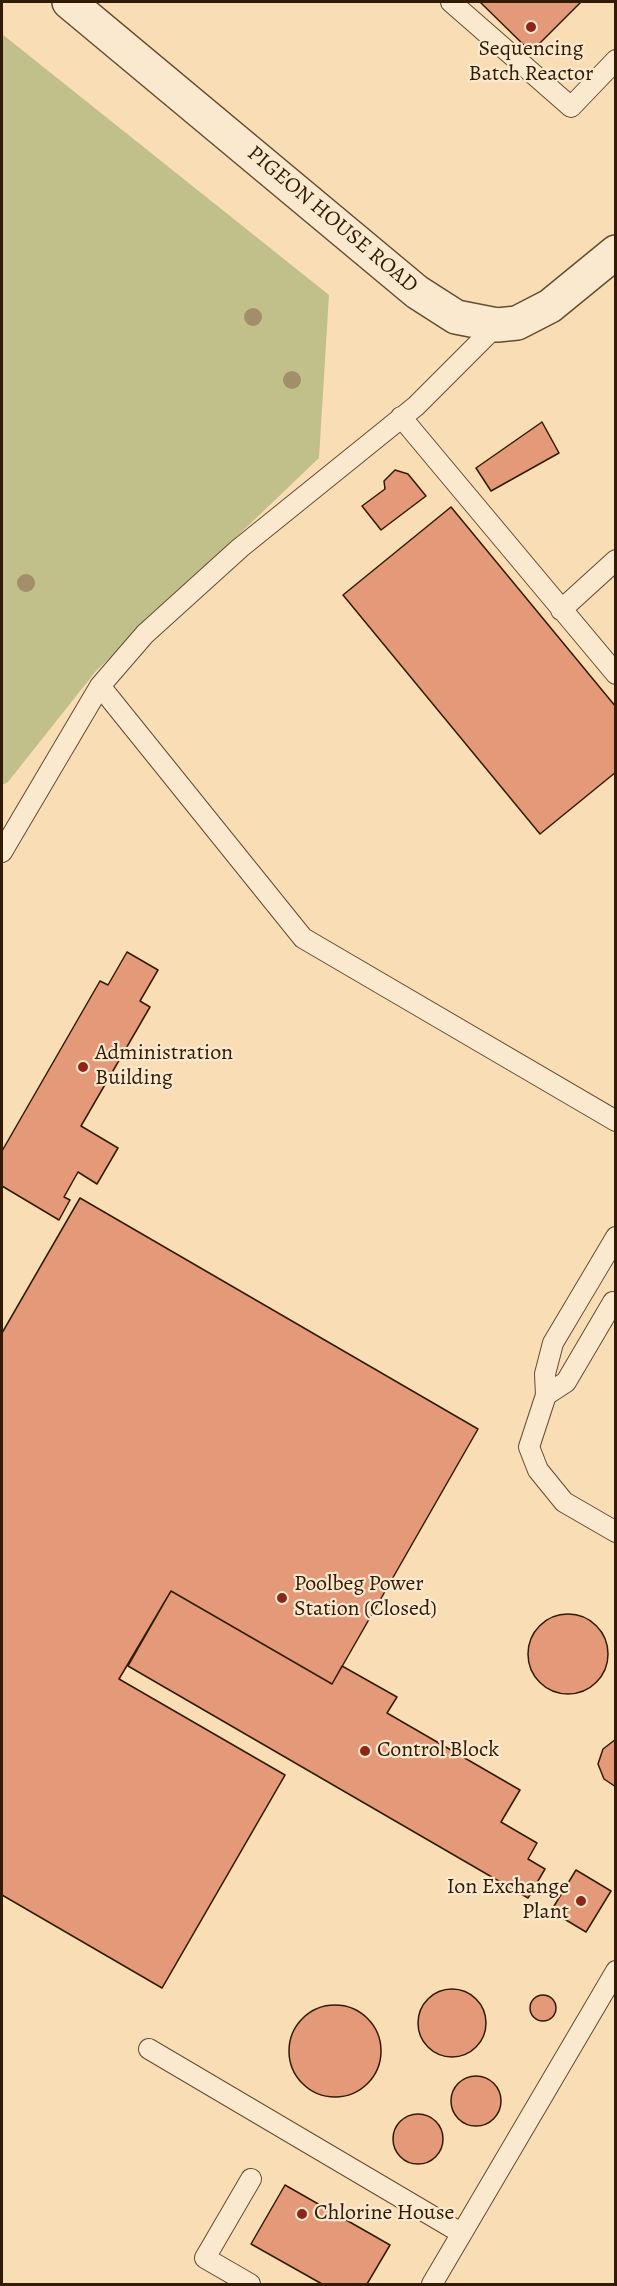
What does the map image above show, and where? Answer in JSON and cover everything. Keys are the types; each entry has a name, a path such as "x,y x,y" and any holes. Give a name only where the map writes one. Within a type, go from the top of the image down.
{"street":[{"name":"PIGEON HOUSE ROAD","path":"69,2 417,292 456,317 496,325 517,322 550,306 615,252"}],"lane":[{"path":"451,2 571,107 615,60"},
{"path":"2,848 100,686 145,634 240,548 416,406 496,325"},
{"path":"401,417 615,674"},
{"path":"561,610 615,560"},
{"path":"100,686 303,938 615,1121"},
{"path":"615,1237 553,1343 545,1374 546,1395 529,1447 538,1470 564,1502 615,1532"},
{"path":"546,1395 566,1383 613,1302 615,1304"},
{"path":"432,2284 615,1971"},
{"path":"149,2049 461,2233"},
{"path":"250,2284 205,2258 251,2179"}],"shaded area":[{"path":"2,34 329,295 319,458 96,671 8,782 2,785"}],"building":[{"name":"Sequencing Batch Reactor","path":"480,2 581,2 531,52"},
{"path":"542,422 559,453 491,491 476,468"},
{"path":"395,470 408,474 426,496 381,530 362,506 385,489 384,481"},
{"path":"451,507 616,707 616,772 540,834 343,595"},
{"name":"Administration Building","path":"127,952 158,970 140,1001 150,1007 81,1126 118,1148 97,1184 78,1172 64,1197 70,1200 59,1220 2,1186 2,1151 100,981 108,985"},
{"name":"Poolbeg Power Station (Closed)","path":"80,1198 478,1429 332,1684 171,1591 119,1679 285,1775 162,1988 2,1895 2,1333"},
{"name":"Control Block","path":"171,1591 332,1684 342,1666 397,1697 387,1713 520,1790 501,1822 537,1843 528,1859 545,1869 528,1898 128,1666"},
{"path":"568,1614 583,1617 596,1626 605,1639 608,1654 605,1669 596,1682 583,1691 568,1694 553,1691 540,1682 531,1669 528,1654 531,1639 540,1626 553,1617"},
{"path":"616,1739 616,1787 604,1779 598,1764 603,1749"},
{"name":"Ion Exchange Plant","path":"576,1870 611,1891 586,1932 551,1911"},
{"path":"452,1989 465,1992 476,1999 483,2010 486,2023 483,2036 476,2047 465,2054 452,2057 439,2054 428,2047 421,2036 418,2023 421,2010 428,1999 439,1992"},
{"path":"543,1995 552,1999 556,2008 552,2017 543,2021 534,2017 530,2008 534,1999"},
{"path":"335,2005 353,2008 368,2018 378,2033 381,2051 378,2069 368,2084 353,2094 335,2097 317,2094 302,2084 292,2069 289,2051 292,2033 302,2018 317,2008"},
{"path":"476,2076 490,2080 497,2087 501,2101 497,2115 490,2122 476,2126 462,2122 455,2115 451,2101 455,2087 462,2080"},
{"path":"418,2114 432,2118 439,2125 443,2139 439,2153 432,2160 418,2164 404,2160 397,2153 393,2139 397,2125 404,2118"},
{"name":"Chlorine House","path":"285,2185 390,2245 367,2284 322,2284 251,2244"}],"place":[{"name":"Sequencing Batch Reactor","path":"531,27"},
{"name":"Administration Building","path":"83,1067"},
{"name":"Poolbeg Power Station (Closed)","path":"282,1598"},
{"name":"Control Block","path":"365,1751"},
{"name":"Ion Exchange Plant","path":"581,1901"},
{"name":"Chlorine House","path":"302,2214"}]}
